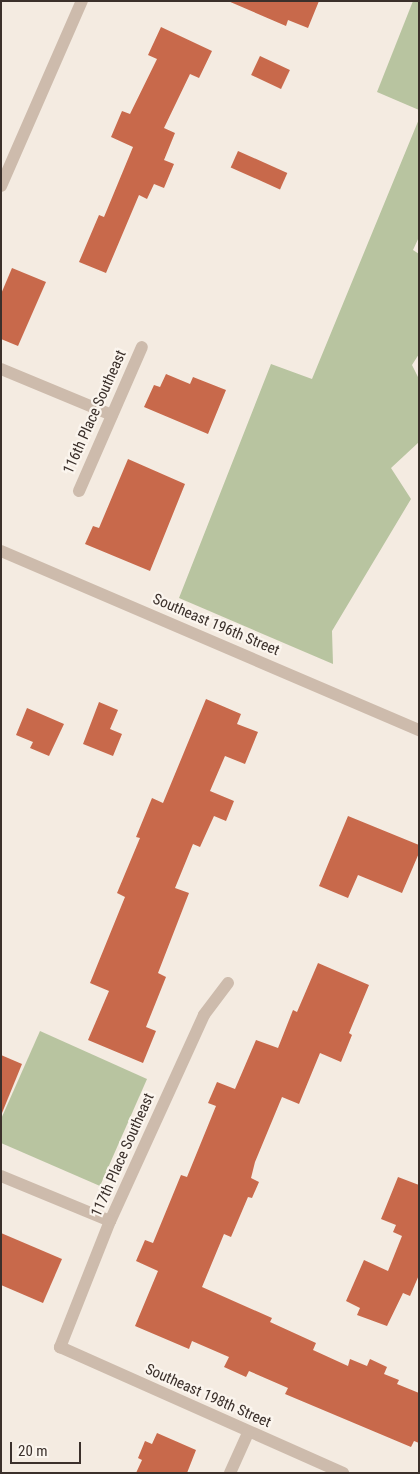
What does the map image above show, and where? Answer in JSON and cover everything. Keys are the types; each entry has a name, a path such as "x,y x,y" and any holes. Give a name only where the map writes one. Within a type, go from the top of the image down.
{"street":[{"path":"1,186 82,1"},
{"name":"116th Place Southeast","path":"79,491 142,347"},
{"path":"1,368 112,415"},
{"name":"Southeast 196th Street","path":"1,550 419,730"},
{"name":"117th Place Southeast","path":"60,1347 110,1221 204,1014 228,983"},
{"path":"1,1176 110,1221"},
{"name":"Southeast 198th Street","path":"60,1347 248,1433 343,1473"},
{"path":"230,1473 248,1433"}],"green space":[{"path":"413,1 419,1 419,110 377,92"},
{"path":"419,119 419,237 413,250 419,254 419,354 412,365 419,379 419,442 391,468 411,499 332,631 333,664 179,598 271,364 312,379"},
{"path":"40,1031 147,1079 100,1186 1,1143 1,1119"}],"building":[{"path":"228,1 319,1 308,28 288,20 286,26"},
{"path":"161,27 212,51 199,78 190,74 164,128 175,133 164,160 174,164 164,188 154,184 147,199 139,195 106,273 79,262 99,215 104,217 133,147 111,137 122,111 130,114 157,59 148,55"},
{"path":"260,56 290,70 281,89 251,75"},
{"path":"238,151 287,173 280,189 231,167"},
{"path":"12,268 46,282 18,346 1,339 1,294"},
{"path":"166,374 190,384 193,377 226,390 208,434 144,407 154,385 160,387"},
{"path":"128,459 185,484 150,571 85,544 93,526 99,528"},
{"path":"206,699 241,714 237,724 258,732 245,764 225,756 210,791 234,801 226,821 214,816 200,847 193,844 175,888 189,893 158,973 166,977 146,1027 156,1031 143,1063 88,1040 109,991 90,983 125,897 117,893 140,838 136,837 152,798 163,803"},
{"path":"99,702 118,710 110,729 122,734 113,756 83,744"},
{"path":"27,708 64,724 49,756 30,748 33,742 16,735"},
{"path":"348,816 419,845 419,853 402,893 358,875 348,898 319,886"},
{"path":"318,963 369,985 349,1033 352,1035 341,1062 320,1053 299,1104 282,1097 255,1162 251,1178 259,1182 252,1198 248,1197 231,1237 224,1234 202,1287 272,1318 270,1322 316,1343 313,1350 348,1366 350,1359 367,1366 370,1359 387,1367 384,1374 399,1380 397,1384 419,1393 419,1443 414,1441 411,1447 285,1394 288,1388 249,1371 246,1377 224,1367 229,1357 192,1341 189,1349 135,1326 158,1271 136,1261 145,1240 153,1243 181,1175 187,1177 216,1106 208,1103 217,1082 235,1089 256,1040 278,1048 293,1010 297,1012"},
{"path":"1,1055 22,1064 2,1113 1,1113"},
{"path":"398,1177 419,1185 419,1275 410,1296 403,1293 387,1326 357,1315 360,1308 346,1301 364,1260 388,1271 402,1236 393,1232 396,1225 381,1219"},
{"path":"1,1233 62,1259 43,1303 1,1285"},
{"path":"157,1433 196,1450 187,1473 136,1473 142,1460 138,1458 145,1441 152,1444"}]}
